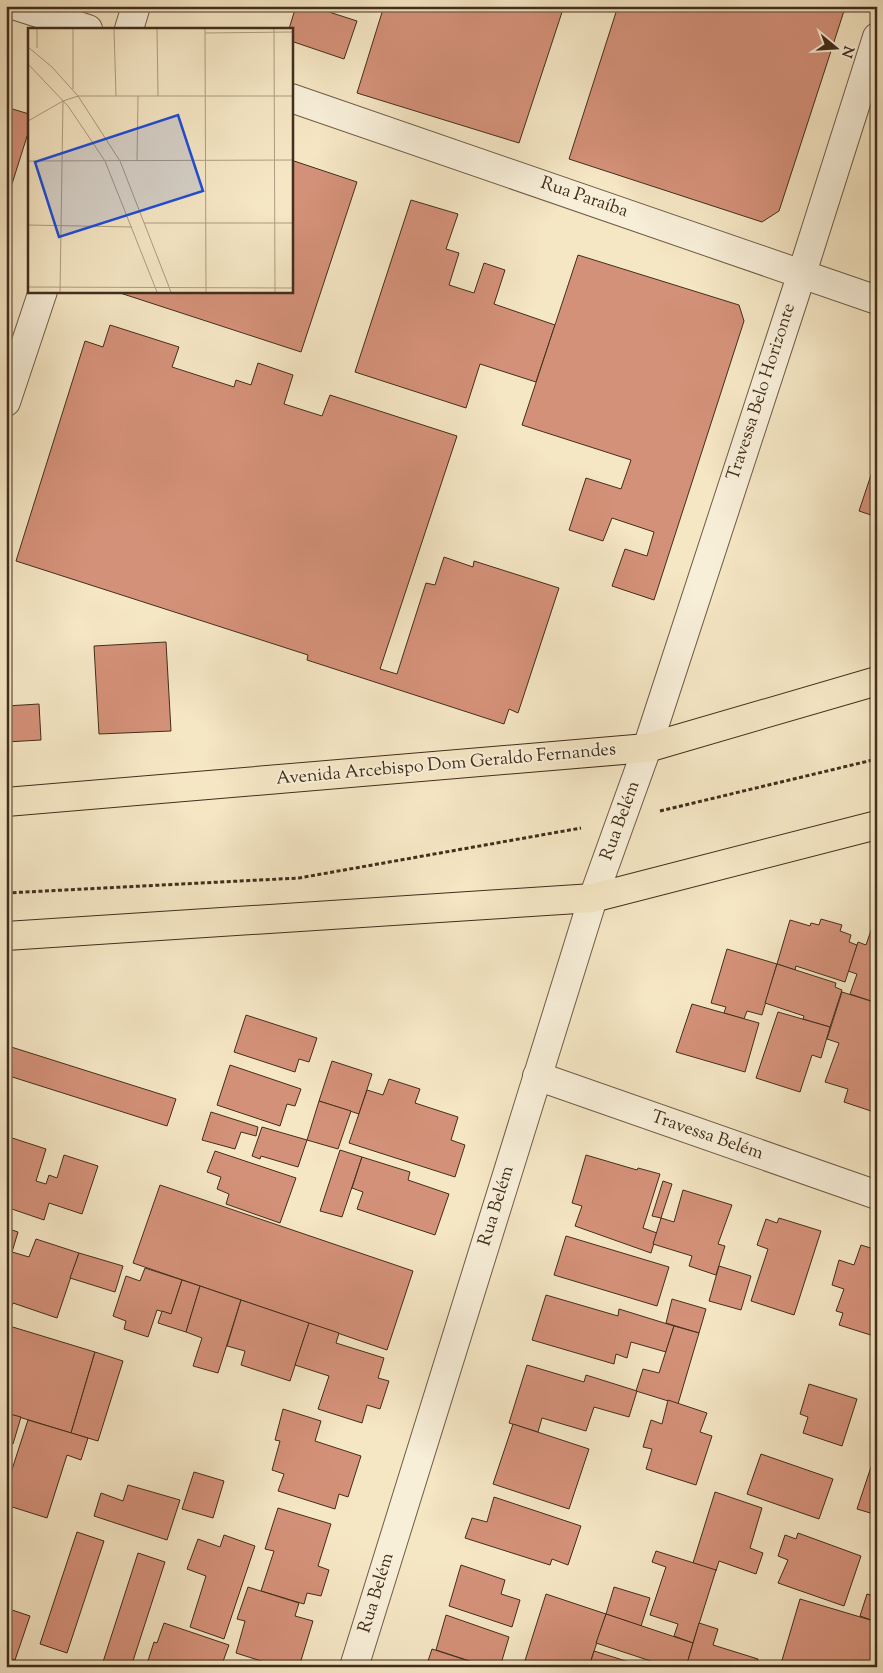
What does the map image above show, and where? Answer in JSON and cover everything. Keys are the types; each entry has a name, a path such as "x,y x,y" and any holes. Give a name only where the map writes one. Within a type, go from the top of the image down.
{"main road":[{"name":"Avenida Arcebispo Dom Geraldo Fernandes","path":"6,802 647,748 877,681"},
{"path":"6,936 593,898 877,826"}],"street":[{"path":"16,6 85,28"},
{"path":"129,28 136,6"},
{"name":"Travessa Belo Horizonte","path":"647,748 877,37"},
{"name":"Rua Paraíba","path":"292,98 877,300"},
{"path":"6,402 43,292"},
{"name":"Rua Belém","path":"354,1667 593,898 647,748"},
{"name":"Travessa Belém","path":"537,1076 877,1195"}],"path":[{"path":"6,893 300,878 620,820 877,759"}],"building":[{"path":"296,6 331,6 329,12 357,21 344,59 292,41 292,28 289,28"},
{"path":"384,6 564,6 519,143 357,93"},
{"path":"618,6 830,6 844,11 779,211 762,222 569,159"},
{"path":"6,107 28,114 28,133 6,203"},
{"path":"292,160 357,182 301,352 117,292 292,292"},
{"path":"411,200 458,214 446,249 459,253 449,285 474,293 484,263 505,270 494,304 555,325 536,382 480,364 466,408 355,372"},
{"path":"578,255 739,305 744,321 654,600 612,586 625,549 647,556 654,532 612,518 603,541 569,530 586,478 621,489 631,460 522,425"},
{"path":"110,325 179,347 172,367 234,387 236,380 251,385 258,363 293,375 284,404 322,416 330,395 457,436 380,669 397,674 426,583 435,585 444,557 473,567 474,561 559,588 518,713 509,709 504,724 307,660 308,655 16,561 85,341 103,347"},
{"path":"877,457 877,517 859,511"},
{"path":"166,642 171,731 99,734 94,646"},
{"path":"39,704 41,740 6,742 6,706"},
{"path":"877,913 877,1003 850,994 857,974 848,971 858,942 866,945"},
{"path":"821,919 842,925 840,931 851,935 849,942 857,945 845,982 796,966 795,970 777,964 790,920 810,926 811,923 819,925"},
{"path":"727,949 777,964 762,1015 747,1011 744,1019 724,1013 726,1007 711,1003"},
{"path":"777,964 836,983 835,987 842,990 830,1027 803,1019 804,1016 765,1003"},
{"path":"842,992 877,1003 877,1093 871,1111 844,1102 848,1089 825,1082 839,1043 827,1039"},
{"path":"692,1004 759,1023 745,1072 676,1052"},
{"path":"778,1012 830,1027 821,1058 812,1055 800,1092 756,1078"},
{"path":"246,1015 317,1038 309,1062 299,1059 295,1072 234,1052"},
{"path":"8,1046 176,1099 167,1126 6,1075 6,1053"},
{"path":"332,1061 372,1074 359,1114 319,1101"},
{"path":"230,1065 301,1089 295,1106 287,1104 280,1126 217,1105"},
{"path":"389,1079 420,1089 415,1103 458,1117 451,1140 465,1145 455,1177 349,1143 367,1090 383,1095"},
{"path":"319,1101 351,1111 338,1149 307,1140"},
{"path":"211,1112 258,1127 256,1136 241,1132 235,1149 202,1140"},
{"path":"262,1127 307,1140 298,1167 261,1156 260,1159 252,1156"},
{"path":"6,1136 46,1149 36,1181 46,1184 49,1175 57,1178 64,1155 98,1166 82,1214 49,1203 44,1220 6,1207"},
{"path":"340,1150 362,1157 342,1217 320,1211"},
{"path":"215,1151 296,1178 280,1223 226,1204 229,1194 217,1189 221,1177 207,1172"},
{"path":"586,1155 637,1170 638,1168 660,1174 643,1228 657,1233 651,1253 575,1226 582,1206 572,1203"},
{"path":"362,1157 410,1172 408,1180 449,1194 435,1235 357,1209 363,1192 352,1188"},
{"path":"663,1181 672,1184 661,1218 652,1216"},
{"path":"160,1185 413,1271 387,1350 133,1263"},
{"path":"683,1190 732,1205 718,1244 725,1246 716,1275 689,1266 692,1256 653,1244 661,1218 674,1222"},
{"path":"779,1218 821,1231 794,1315 751,1301 768,1249 757,1245 766,1219 777,1223"},
{"path":"6,1228 18,1232 12,1252 29,1257 36,1239 79,1253 57,1318 13,1303 6,1323"},
{"path":"566,1236 669,1267 657,1306 554,1275"},
{"path":"861,1245 877,1250 877,1337 839,1325 843,1313 836,1311 844,1289 832,1285 839,1260 854,1265"},
{"path":"79,1253 123,1266 115,1292 70,1278"},
{"path":"719,1266 751,1276 741,1310 709,1301"},
{"path":"145,1268 182,1280 171,1314 157,1310 148,1337 124,1329 126,1321 113,1316 126,1276 140,1281"},
{"path":"182,1280 200,1286 186,1332 158,1323 162,1311 171,1314"},
{"path":"200,1286 241,1300 218,1373 193,1366 202,1338 186,1332"},
{"path":"546,1295 618,1316 619,1309 674,1326 666,1352 631,1342 627,1358 616,1354 614,1364 532,1340"},
{"path":"672,1299 706,1309 699,1333 666,1323"},
{"path":"241,1300 309,1323 290,1381 241,1365 245,1351 227,1346"},
{"path":"309,1323 339,1333 336,1343 384,1358 378,1378 389,1381 380,1409 367,1405 362,1423 318,1409 329,1376 295,1365"},
{"path":"6,1325 95,1352 71,1433 6,1413"},
{"path":"674,1326 699,1333 678,1404 636,1391 643,1369 659,1373"},
{"path":"95,1352 123,1361 98,1441 71,1433"},
{"path":"527,1365 584,1382 586,1375 637,1391 629,1417 594,1407 586,1431 542,1418 538,1432 509,1423"},
{"path":"809,1384 857,1399 842,1446 803,1433 808,1417 800,1414"},
{"path":"668,1400 707,1413 700,1432 712,1436 696,1485 646,1469 652,1449 643,1447 651,1420 662,1424"},
{"path":"283,1409 321,1421 315,1441 361,1456 348,1497 339,1494 335,1509 278,1491 284,1474 272,1470 280,1441 275,1440"},
{"path":"6,1413 21,1417 13,1444 6,1442"},
{"path":"28,1420 88,1438 81,1460 67,1455 47,1518 6,1505 6,1488"},
{"path":"513,1424 589,1449 569,1509 493,1484"},
{"path":"761,1454 833,1479 819,1519 747,1494"},
{"path":"871,1467 877,1469 877,1515 857,1509"},
{"path":"194,1472 224,1481 213,1518 182,1509"},
{"path":"128,1485 180,1500 167,1540 94,1516 101,1493 123,1501"},
{"path":"715,1492 762,1508 750,1548 763,1553 756,1574 719,1561 716,1571 693,1563"},
{"path":"494,1497 581,1526 568,1565 552,1559 550,1565 465,1538 472,1518 487,1522"},
{"path":"278,1508 331,1524 318,1566 329,1570 321,1596 307,1593 304,1604 261,1591 274,1551 265,1549"},
{"path":"77,1532 104,1541 67,1653 40,1644"},
{"path":"798,1533 861,1556 844,1606 778,1583 788,1560 778,1556 785,1535 796,1539"},
{"path":"224,1535 255,1546 224,1639 190,1627 206,1576 187,1569 198,1539 220,1547"},
{"path":"656,1551 716,1570 693,1643 674,1636 678,1624 650,1615 666,1567 652,1562"},
{"path":"138,1553 165,1562 131,1667 117,1667 103,1662"},
{"path":"461,1565 505,1580 501,1594 520,1600 512,1627 449,1606"},
{"path":"248,1587 299,1603 295,1616 313,1621 299,1667 280,1667 236,1653 245,1621 237,1619"},
{"path":"614,1587 650,1598 641,1626 606,1614"},
{"path":"546,1594 606,1614 589,1667 523,1667"},
{"path":"867,1594 877,1597 877,1622 860,1616"},
{"path":"800,1599 877,1622 877,1667 780,1667"},
{"path":"6,1608 30,1616 15,1660 6,1657"},
{"path":"606,1614 693,1643 686,1667 669,1667 596,1643"},
{"path":"446,1615 509,1637 500,1667 488,1667 436,1650"},
{"path":"164,1623 229,1645 221,1667 146,1667 154,1642 157,1643"},
{"path":"699,1623 718,1629 713,1645 758,1659 756,1667 686,1667"},
{"path":"432,1649 487,1667 426,1667"},
{"path":"594,1651 629,1662 627,1667 589,1667"}]}
